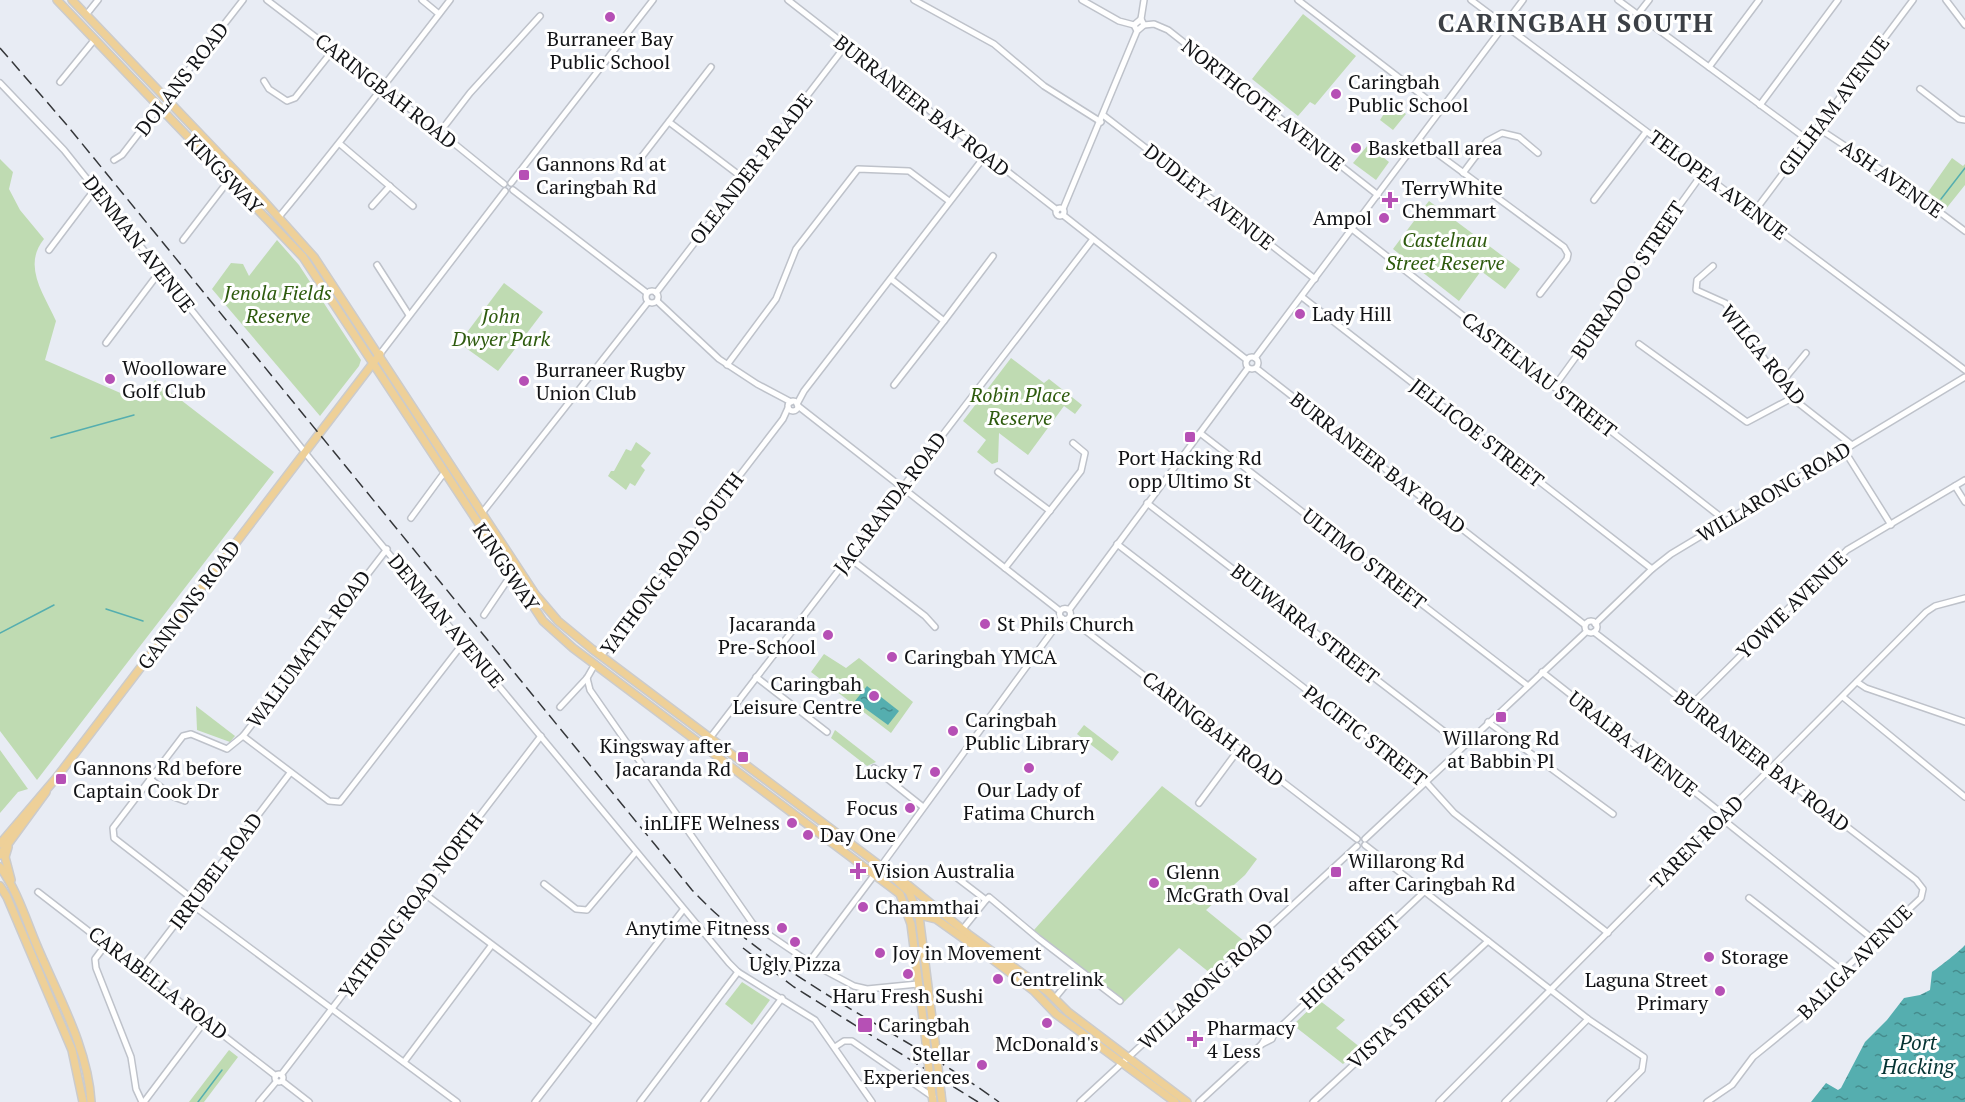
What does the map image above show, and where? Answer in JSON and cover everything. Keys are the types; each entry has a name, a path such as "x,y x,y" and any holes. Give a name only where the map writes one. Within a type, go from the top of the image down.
{"main road":[{"name":"KINGSWAY","path":"57,0 303,256 543,621 595,664 897,891 908,910 933,1100"},
{"name":"KINGSWAY","path":"72,0 279,217 314,257 542,603 565,628 904,886 918,912 942,1098"},
{"name":"DOLANS ROAD","path":"159,107 166,99"},
{"name":"GANNONS ROAD","path":"0,843 39,796 46,792 380,354"},
{"path":"474,519 482,513"},
{"name":"YATHONG ROAD SOUTH","path":"595,664 601,656"},
{"path":"704,746 710,738"},
{"path":"0,855 46,792"},
{"path":"12,839 5,857 15,894"},
{"path":"0,867 15,894 78,1044 90,1085 91,1102"},
{"path":"875,874 882,867 938,910 960,933 1053,1011 1187,1102"},
{"path":"0,886 7,897 72,1050 83,1102"},
{"path":"908,910 934,918 960,933 1054,998 1175,1102"},
{"path":"918,912 938,910"},
{"path":"918,984 928,982"},
{"path":"1054,998 1055,1004 1071,1023"}],"street":[{"path":"86,15 98,0"},
{"name":"DOLANS ROAD","path":"166,99 243,0"},
{"name":"CARINGBAH ROAD","path":"267,0 440,132 504,184"},
{"path":"422,0 439,14"},
{"path":"279,217 340,144 381,87 450,0"},
{"path":"380,354 504,191 504,184 512,183 653,0"},
{"name":"BURRANEER BAY ROAD","path":"788,0 985,156 1061,211 1093,239 1247,360"},
{"path":"914,0 994,44 1044,86 1101,122"},
{"path":"1082,0 1136,28"},
{"path":"1061,211 1101,122 1136,28 1143,22 1144,0"},
{"path":"1298,0 1441,110"},
{"name":"TELOPEA AVENUE","path":"1471,0 1965,370"},
{"path":"1062,618 1069,618 1068,610 1248,368 1247,360 1255,358 1302,297 1523,0"},
{"path":"1618,0 1808,140"},
{"path":"1638,14 1649,0"},
{"path":"1709,68 1759,0"},
{"path":"1760,105 1838,0"},
{"name":"GILLHAM AVENUE","path":"1754,212 1913,0"},
{"path":"1946,0 1965,25"},
{"path":"440,132 470,93 540,16"},
{"name":"NORTHCOTE AVENUE","path":"1143,22 1168,30 1378,195"},
{"path":"60,82 95,39"},
{"name":"OLEANDER PARADE","path":"656,292 846,45"},
{"path":"264,81 269,89 286,101 295,98 333,50"},
{"path":"640,159 711,67"},
{"name":"DENMAN AVENUE","path":"0,83 59,144 304,451 683,910 738,972 815,1020 872,1102"},
{"path":"1920,89 1965,120"},
{"name":"DOLANS ROAD","path":"114,160 122,159 159,107"},
{"name":"DUDLEY AVENUE","path":"1103,115 1315,279"},
{"path":"669,122 743,178"},
{"name":"ASH AVENUE","path":"1818,128 1898,181 1965,231"},
{"path":"1594,200 1646,132"},
{"path":"1463,173 1487,141 1502,133 1518,137 1538,153"},
{"path":"1419,140 1567,250 1567,259 1540,294"},
{"path":"340,144 413,206"},
{"name":"YATHONG ROAD SOUTH","path":"601,656 985,156"},
{"path":"727,364 776,299 796,249 858,169 909,171 949,201"},
{"name":"BURRADOO STREET","path":"1554,387 1583,346 1603,312 1702,174"},
{"path":"183,240 229,180"},
{"path":"512,183 513,190"},
{"path":"372,206 390,186"},
{"path":"49,250 95,189"},
{"path":"504,191 513,190 647,293 656,292 657,301 702,345 808,417 1060,611 1062,618"},
{"name":"CASTELNAU STREET","path":"1352,229 1726,521"},
{"name":"JACARANDA ROAD","path":"710,738 1093,239"},
{"path":"894,386 993,256"},
{"path":"377,266 410,315"},
{"name":"WILGA ROAD","path":"1713,266 1697,280 1696,290 1727,305 1792,398 1852,445"},
{"path":"106,343 161,270"},
{"path":"891,279 944,321"},
{"path":"647,293 648,302"},
{"name":"JELLICOE STREET","path":"1302,297 1652,569"},
{"path":"482,513 648,302 657,301"},
{"path":"1639,344 1747,422 1792,398"},
{"path":"1782,382 1806,353"},
{"path":"1248,368 1256,368 1258,363 1255,358"},
{"name":"BURRANEER BAY ROAD","path":"1256,368 1586,628"},
{"name":"WILLARONG ROAD","path":"1595,624 1652,569 1726,521 1965,377"},
{"name":"ULTIMO STREET","path":"1200,433 1528,686"},
{"path":"1005,568 1084,464 1083,450 1073,443"},
{"path":"1844,450 1891,525"},
{"path":"998,472 1050,511"},
{"path":"411,518 444,473"},
{"name":"YOWIE AVENUE","path":"1691,705 1842,554 1965,480"},
{"path":"1955,486 1965,502"},
{"name":"BULWARRA STREET","path":"1147,503 1463,746"},
{"name":"PACIFIC STREET","path":"1117,544 1425,781 1454,813 1608,933"},
{"name":"WALLUMATTA ROAD","path":"150,779 186,734 230,748 243,736 387,549"},
{"path":"848,557 925,616 935,627"},
{"path":"484,615 511,575"},
{"name":"TAREN ROAD","path":"1439,1102 1926,612 1935,606 1965,598"},
{"path":"1060,611 1068,610"},
{"path":"882,867 923,807 1062,618"},
{"name":"CARINGBAH ROAD","path":"1069,618 1357,842"},
{"path":"1357,842 1365,842 1425,781 1528,686 1590,622 1595,624 1594,632 1586,628"},
{"name":"BURRANEER BAY ROAD","path":"1594,632 1916,880 1924,894"},
{"path":"243,736 290,773 336,804 343,800 464,642"},
{"name":"YATHONG ROAD SOUTH","path":"560,708 587,678 595,664"},
{"name":"URALBA AVENUE","path":"1542,672 1874,940"},
{"path":"756,677 827,732"},
{"path":"587,678 590,690 745,915 762,932 809,962 860,988 918,984"},
{"path":"1857,682 1866,688 1965,722"},
{"path":"1842,697 1965,797"},
{"path":"1488,722 1613,814"},
{"name":"YATHONG ROAD NORTH","path":"260,1102 541,736"},
{"path":"1199,803 1239,749"},
{"path":"874,768 923,807"},
{"name":"IRRUBEL ROAD","path":"141,969 290,773"},
{"path":"184,801 174,797 150,779 113,828 112,836 332,1010 457,1102"},
{"path":"1357,842 1361,837 1425,891 1587,1019 1644,1057 1642,1070 1610,1102"},
{"name":"WILLARONG ROAD","path":"1080,1102 1357,842"},
{"path":"544,884 576,909 587,910 636,852"},
{"path":"952,873 986,900"},
{"path":"809,962 875,874"},
{"name":"HIGH STREET","path":"1199,1102 1262,1044 1268,1043 1274,1033 1425,891"},
{"name":"CARABELLA ROAD","path":"38,892 141,969 309,1102"},
{"path":"422,892 595,1022"},
{"name":"BALIGA AVENUE","path":"1707,1102 1732,1085 1753,1057 1822,1000 1874,940 1924,894"},
{"path":"960,933 989,897 1078,970 1120,1001"},
{"path":"1749,898 1844,972"},
{"path":"535,1102 683,910"},
{"name":"VISTA STREET","path":"1313,1102 1488,941"},
{"path":"106,943 95,959 96,968 131,1057 136,1089 143,1102 205,1021"},
{"path":"404,1062 491,946"},
{"path":"1054,998 1078,970"},
{"path":"640,1102 738,972"},
{"path":"704,1102 782,998"},
{"path":"1505,1102 1587,1019"},
{"path":"835,1047 844,1041 852,1041 933,1100"}],"green space":[{"path":"1303,14 1356,56 1315,105 1310,102 1298,116 1252,79"},
{"path":"1391,103 1406,114 1393,130 1380,120"},
{"path":"1368,145 1389,162 1376,180 1353,163"},
{"path":"1952,158 1963,166 1965,164 1965,185 1945,210 1926,195"},
{"path":"0,159 13,172 9,189 20,210 44,239 35,259 35,270 41,290 56,321 45,360 141,402 155,380 274,472 37,780 0,731"},
{"name":"Castelnau Street Reserve","path":"1429,201 1520,269 1505,289 1481,271 1459,301 1393,249 1414,221 1411,219"},
{"name":"Jenola Fields Reserve","path":"277,240 299,265 361,360 359,366 320,416 212,289 231,263 243,264 249,276"},
{"name":"John Dwyer Park","path":"504,283 543,312 498,371 459,343"},
{"name":"Robin Place Reserve","path":"1011,358 1044,383 1049,379 1082,405 1075,414 1064,406 1028,455 999,433 998,462 992,464 977,452 986,440 963,421"},
{"path":"636,442 651,453 641,466 645,470 635,486 630,483 626,490 608,476 611,471 614,471 626,449 631,451"},
{"name":"Caringbah Leisure Centre","path":"824,654 846,668 859,658 913,702 891,733 811,672"},
{"path":"196,706 235,736 230,742 197,730"},
{"path":"1084,725 1119,752 1112,761 1077,734"},
{"path":"835,730 876,762 867,766 831,738"},
{"path":"0,750 28,789 18,792 0,813"},
{"path":"1162,786 1257,859 1245,875 1206,910 1244,941 1210,973 1179,948 1123,1003 1034,930"},
{"path":"742,982 770,1000 752,1025 725,1004"},
{"path":"1319,1000 1345,1020 1336,1028 1361,1048 1343,1064 1293,1025"},
{"path":"229,1050 238,1057 204,1102 189,1102"}],"water":[{"path":"867,686 899,711 888,725 855,701"},
{"name":"Port Hacking","path":"1965,945 1965,1102 1811,1102 1826,1083 1838,1090 1841,1088 1865,1042 1887,1020 1904,998 1920,995 1930,990 1932,972"}],"waterway":[{"path":"1941,199 1965,168"},
{"path":"51,438 134,415"},
{"path":"0,633 54,605"},
{"path":"106,609 143,621"},
{"path":"198,1102 222,1070"}],"railway":[{"path":"0,48 66,124 692,890 726,922 801,978 961,1076 999,1102"},
{"path":"743,948 794,987 978,1102"}],"place":[{"name":"Burraneer Bay Public School","path":"610,17"},
{"name":"Caringbah Public School","path":"1336,94"},
{"name":"Basketball area","path":"1356,148"},
{"name":"Gannons Rd at Caringbah Rd","path":"524,175"},
{"name":"TerryWhite Chemmart","path":"1390,200"},
{"name":"Ampol","path":"1384,218"},
{"name":"Lady Hill","path":"1300,314"},
{"name":"Woolloware Golf Club","path":"110,379"},
{"name":"Burraneer Rugby Union Club","path":"524,381"},
{"name":"Port Hacking Rd opp Ultimo St","path":"1190,437"},
{"name":"St Phils Church","path":"985,624"},
{"name":"Jacaranda Pre-School","path":"828,635"},
{"name":"Caringbah YMCA","path":"892,657"},
{"name":"Caringbah Leisure Centre","path":"874,696"},
{"name":"Willarong Rd at Babbin Pl","path":"1501,717"},
{"name":"Caringbah Public Library","path":"953,731"},
{"name":"Kingsway after Jacaranda Rd","path":"743,757"},
{"name":"Our Lady of Fatima Church","path":"1029,768"},
{"name":"Lucky 7","path":"935,772"},
{"name":"Gannons Rd before Captain Cook Dr","path":"61,779"},
{"name":"Focus","path":"910,808"},
{"name":"inLIFE Welness","path":"792,823"},
{"name":"Day One","path":"808,835"},
{"name":"Vision Australia","path":"858,871"},
{"name":"Willarong Rd after Caringbah Rd","path":"1336,872"},
{"name":"Glenn McGrath Oval","path":"1154,883"},
{"name":"Chammthai","path":"863,907"},
{"name":"Anytime Fitness","path":"782,928"},
{"name":"Ugly Pizza","path":"795,942"},
{"name":"Joy in Movement","path":"880,953"},
{"name":"Storage","path":"1709,957"},
{"name":"Haru Fresh Sushi","path":"908,974"},
{"name":"Centrelink","path":"998,979"},
{"name":"Laguna Street Primary","path":"1720,991"},
{"name":"McDonald's","path":"1047,1023"},
{"name":"Caringbah","path":"865,1025"},
{"name":"Pharmacy 4 Less","path":"1195,1039"},
{"name":"Stellar Experiences","path":"982,1065"}],"district":[{"name":"CARINGBAH SOUTH","path":"1576,23"}]}
